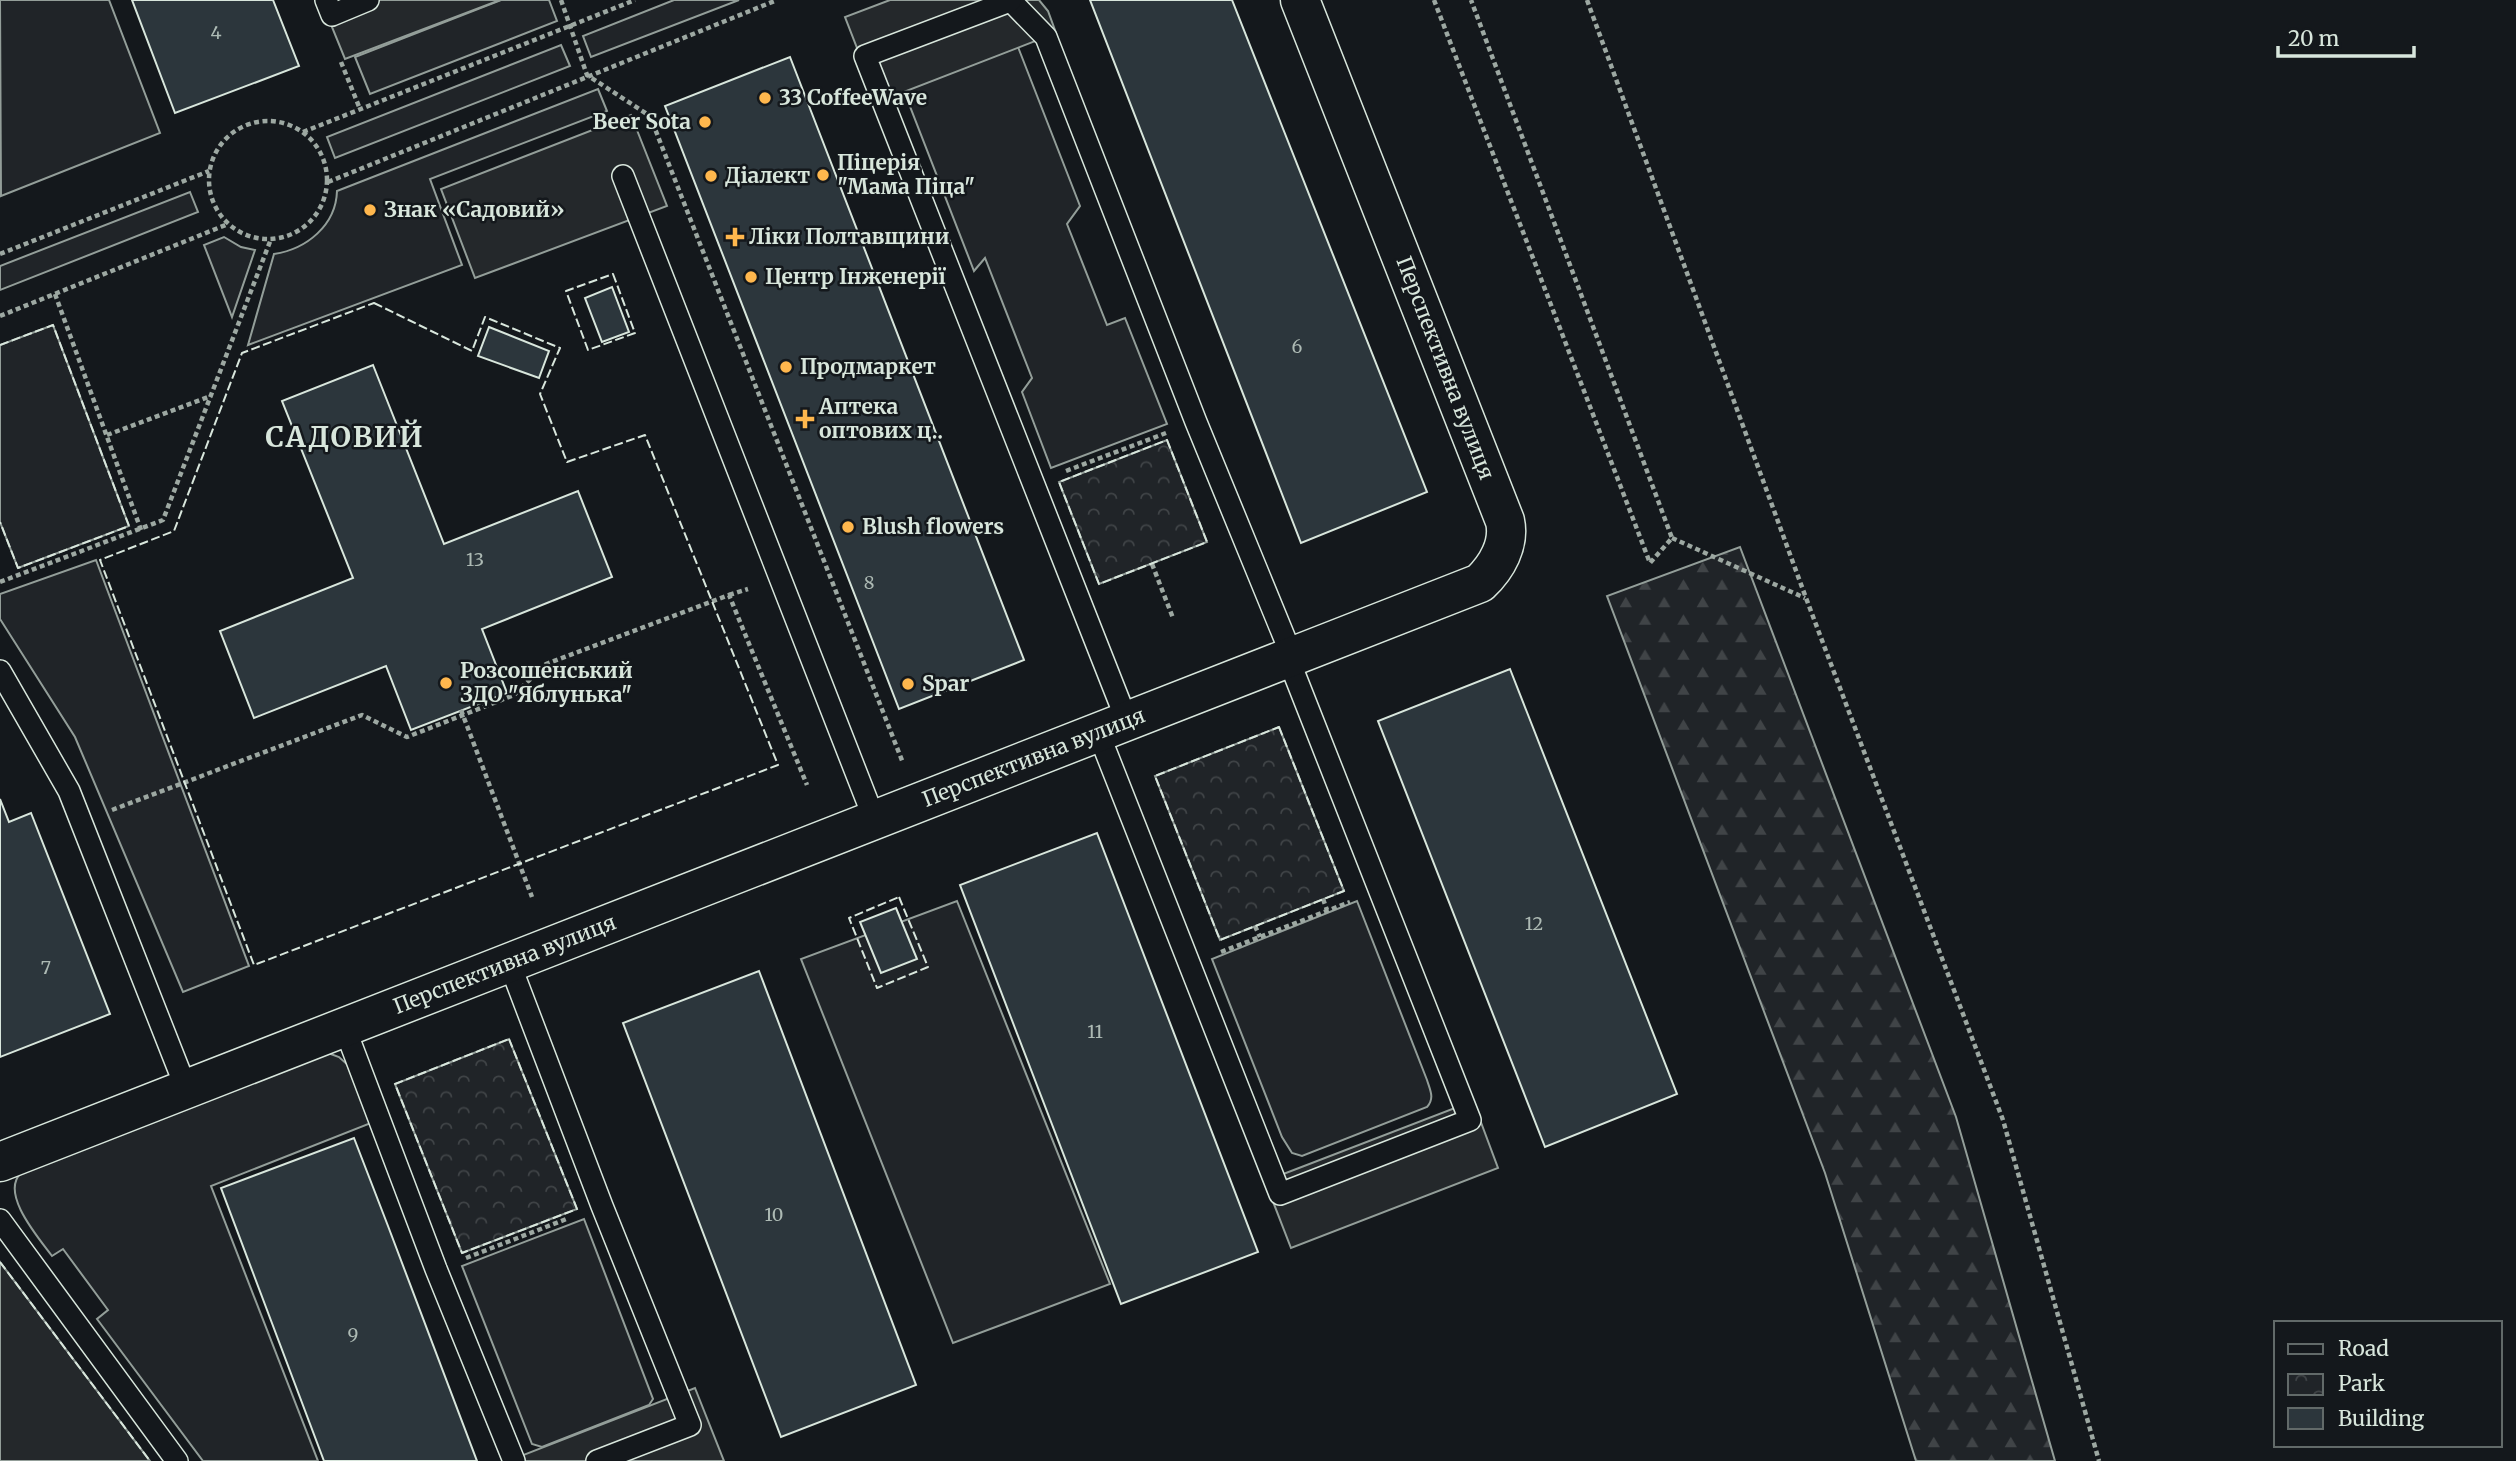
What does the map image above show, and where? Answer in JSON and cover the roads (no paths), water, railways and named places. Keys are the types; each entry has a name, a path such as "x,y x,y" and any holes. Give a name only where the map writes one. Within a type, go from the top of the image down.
{"street":[{"name":"Перспективна вулиця","path":"0,1162 1480,583 1498,561 1507,541 1507,533 1300,0"}],"lane":[{"path":"326,0 332,15 368,0"},
{"path":"1010,1 1046,37 1470,1120 1280,1194 1191,964 1032,484 865,57 1010,1"},
{"path":"623,176 875,821"},
{"path":"0,671 69,791 186,1088"},
{"path":"509,962 602,1206 690,1425 597,1461"},
{"path":"344,1027 436,1269 514,1461"},
{"path":"0,1220 177,1461"}],"place":[{"name":"33 CoffeeWave","path":"765,98"},
{"name":"Beer Sota","path":"705,122"},
{"name":"Піцерія \"Мама Піца\"","path":"823,175"},
{"name":"Діалект","path":"711,176"},
{"name":"Знак «Садовий»","path":"370,210"},
{"name":"Ліки Полтавщини","path":"735,237"},
{"name":"Центр Інженерії","path":"751,277"},
{"name":"Продмаркет","path":"786,367"},
{"name":"Аптека оптових ц‥","path":"805,419"},
{"name":"Blush flowers","path":"848,527"},
{"name":"Розсошенський ЗДО \"Яблунька\"","path":"446,683"},
{"name":"Spar","path":"908,684"}],"district":[{"name":"САДОВИЙ","path":"345,437"}]}
